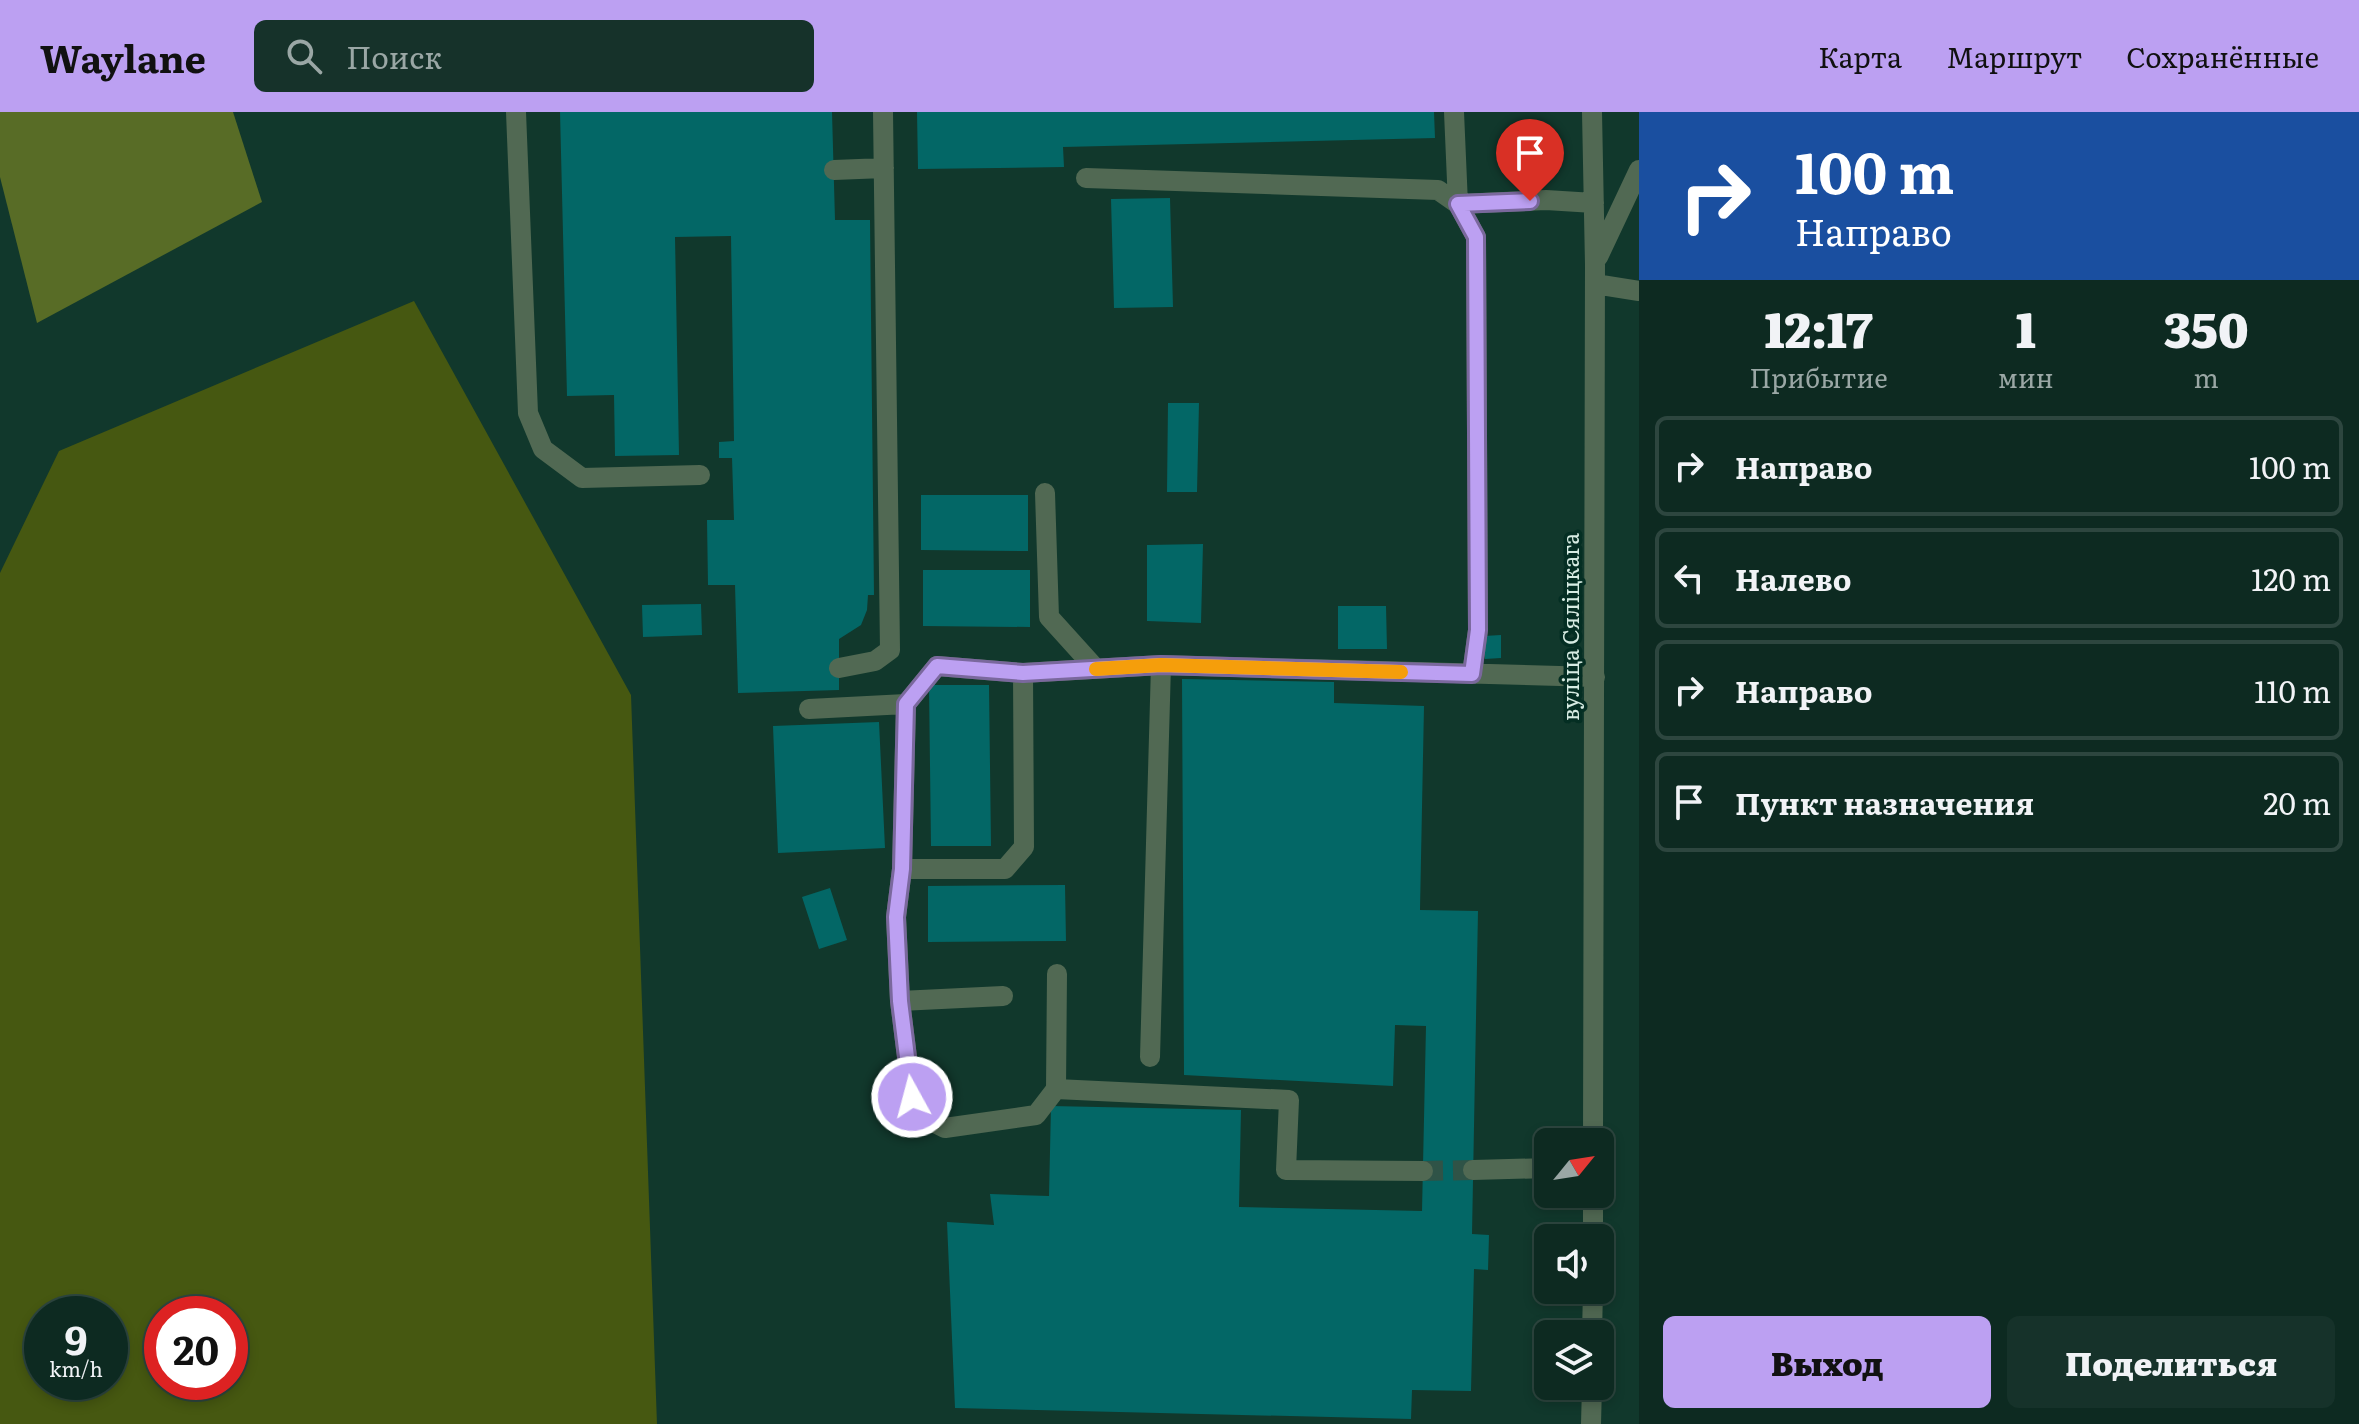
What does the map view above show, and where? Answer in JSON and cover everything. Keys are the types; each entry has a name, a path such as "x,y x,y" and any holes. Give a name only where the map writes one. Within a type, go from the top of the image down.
{"street":[{"path":"516,112 528,413 543,449 582,478 700,475"},
{"path":"839,668 875,661 890,650 883,112"},
{"path":"1454,112 1458,204 1476,237 1478,630 1472,674"},
{"name":"вуліца Сяліцкага","path":"1592,112 1595,274 1593,1128"},
{"path":"834,170 884,168"},
{"path":"1639,170 1595,274 1639,291"},
{"path":"1086,178 1438,190 1458,204 1546,200 1594,203"},
{"path":"1045,493 1049,617 1096,669"},
{"path":"1150,1057 1161,665"},
{"path":"1057,974 1056,1089 1036,1115 945,1128 927,1119 912,1097 900,1001 896,917 902,869 906,704 937,666 1023,673 1161,665 1595,677"},
{"path":"902,869 1005,869 1017,859 1024,847 1023,673"},
{"path":"809,709 906,704"},
{"path":"900,1001 1003,996"},
{"path":"1056,1089 1289,1100 1286,1170 1423,1171"},
{"path":"1473,1170 1534,1168"},
{"path":"1591,1424 1592,1400"}],"green space":[{"path":"0,112 233,112 262,202 37,323 0,177"},
{"path":"414,301 631,695 657,1424 0,1424 0,573 59,451"}],"building":[{"path":"560,112 832,112 835,220 870,220 874,595 868,595 867,610 861,625 839,639 839,690 738,693 735,585 708,585 707,520 734,520 732,458 719,458 719,442 734,441 731,236 675,237 679,455 615,456 614,395 567,396"},
{"path":"917,112 1434,112 1435,138 1063,147 1064,167 918,169"},
{"path":"1170,198 1173,307 1114,308 1111,199"},
{"path":"1168,403 1199,403 1197,492 1167,492"},
{"path":"921,495 1028,495 1028,551 921,550"},
{"path":"1203,544 1201,623 1147,621 1147,545"},
{"path":"923,570 1030,570 1030,627 923,626"},
{"path":"701,604 702,635 643,637 642,605"},
{"path":"1338,606 1386,606 1387,649 1338,649"},
{"path":"1501,635 1501,658 1485,659 1484,636"},
{"path":"1182,679 1334,682 1334,703 1424,706 1420,910 1478,911 1472,1234 1489,1235 1488,1270 1474,1269 1471,1391 1412,1390 1411,1419 955,1408 947,1222 994,1225 990,1194 1049,1196 1051,1106 1241,1110 1239,1207 1422,1211 1426,1026 1395,1025 1393,1086 1184,1075"},
{"path":"929,685 989,685 991,846 931,846"},
{"path":"879,722 885,848 778,853 773,726"},
{"path":"1065,885 1066,941 928,942 928,886"},
{"path":"830,888 847,940 819,949 802,897"}],"tunnel":[{"path":"1423,1171 1473,1170"}],"slow traffic":[{"path":"1096,669 1161,665 1401,672"}],"route":[{"path":"912,1097 900,1001 896,917 902,869 906,704 937,666 1023,673 1161,665 1472,674 1478,630 1476,237 1458,204 1530,201"}]}
